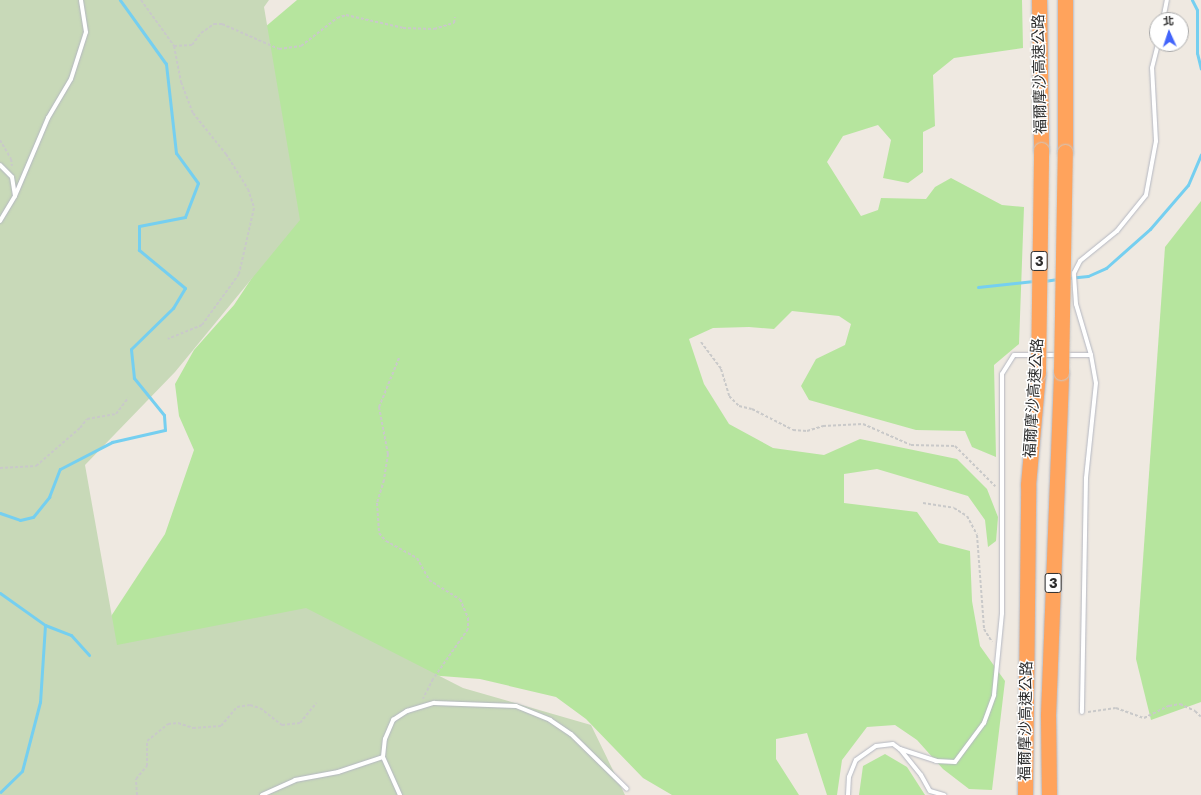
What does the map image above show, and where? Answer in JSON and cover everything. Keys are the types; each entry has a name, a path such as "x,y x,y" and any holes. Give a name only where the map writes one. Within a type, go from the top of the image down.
{"highway":[{"name":"福爾摩沙高速公路","path":"1025,795 1028,485 1038,373 1041,150 1039,0"},
{"name":"福爾摩沙高速公路","path":"1049,795 1048,715 1061,372 1065,152 1065,0"}],"lane":[{"path":"0,221 15,196 48,118 71,79 86,32 81,0"},
{"path":"1165,12 1167,0"},
{"path":"1082,712 1086,478 1096,383 1091,355 1076,304 1074,273 1080,261 1117,231 1146,195 1156,141 1152,68 1156,52"},
{"path":"0,165 12,177 15,196"},
{"path":"900,749 936,761 955,762 984,723 994,695 1002,612 1002,374 1014,355 1091,355"},
{"path":"400,795 383,757 385,739 393,720 407,711 434,703 516,706 550,720 571,734 627,789"},
{"path":"848,795 850,777 856,760 864,752 876,746 893,744 900,749 921,775 930,791 944,795"},
{"path":"262,795 295,780 338,772 383,757"}],"path":[{"path":"141,0 174,46 181,82 193,113 233,166 248,189 254,208 239,274 202,324 168,339"},
{"path":"174,46 192,46 201,33 214,24 222,24 279,49 301,46 337,18 346,15 403,28 426,29 454,23 455,17"},
{"path":"0,140 11,159 12,177"},
{"path":"701,342 721,369 729,396 739,406 752,409 793,430 807,431 823,426 863,424 911,445 955,446 983,476 1003,493"},
{"path":"399,358 379,407 388,454 384,480 377,503 379,533 386,541 418,558 429,580 460,599 468,618 468,629 433,679 419,707"},
{"path":"0,468 36,466 80,428 87,419 116,414 128,398"},
{"path":"923,503 954,508 967,516 977,535 984,629 998,651"},
{"path":"137,795 136,780 147,766 147,741 168,724 178,723 193,728 221,726 237,707 250,705 260,708 282,725 294,724 300,723 316,702"},
{"path":"1082,712 1116,708 1144,718 1169,706 1180,704 1195,711 1201,717"}],"green space":[{"path":"0,0 269,0 264,7 300,220 175,372 85,465 117,645 306,608 463,688 591,725 625,795 0,795"},
{"path":"297,0 1022,0 1023,48 954,58 933,75 935,126 923,132 923,172 908,183 883,178 891,140 878,125 843,136 827,162 861,216 878,210 881,198 926,199 935,187 951,178 1002,205 1024,207 1019,344 994,365 996,457 972,447 965,431 916,430 809,400 801,386 816,359 845,345 851,324 839,316 792,311 774,329 749,327 713,328 689,339 704,384 729,424 773,448 824,455 860,439 957,459 987,489 998,517 996,541 988,547 985,520 968,496 877,469 844,474 844,503 917,512 939,543 970,551 972,601 980,646 1005,681 992,790 969,789 943,769 917,740 895,725 867,727 842,760 837,795 827,795 807,733 776,739 776,759 799,795 672,795 643,778 586,719 556,697 480,679 415,674 23,795 102,630 165,534 194,450 179,416 175,384 194,350 234,305 271,249 258,33"},
{"path":"1201,201 1201,702 1151,720 1136,659 1165,247"},
{"path":"885,754 907,767 925,795 859,795 863,766"}],"waterway":[{"path":"0,513 20,520 33,517 49,497 60,469 112,442 165,430 164,415 134,378 131,349 173,308 185,288 139,250 139,226 185,217 198,183 176,153 166,64 120,0"},
{"path":"1192,0 1197,10 1197,53 1201,69"},
{"path":"1068,278 1088,276 1106,268 1150,229 1188,185 1201,155"},
{"path":"1044,281 1058,279"},
{"path":"978,287 1034,281"},
{"path":"0,593 45,625 40,702 22,771 0,792"},
{"path":"45,625 71,635 89,655"}]}
